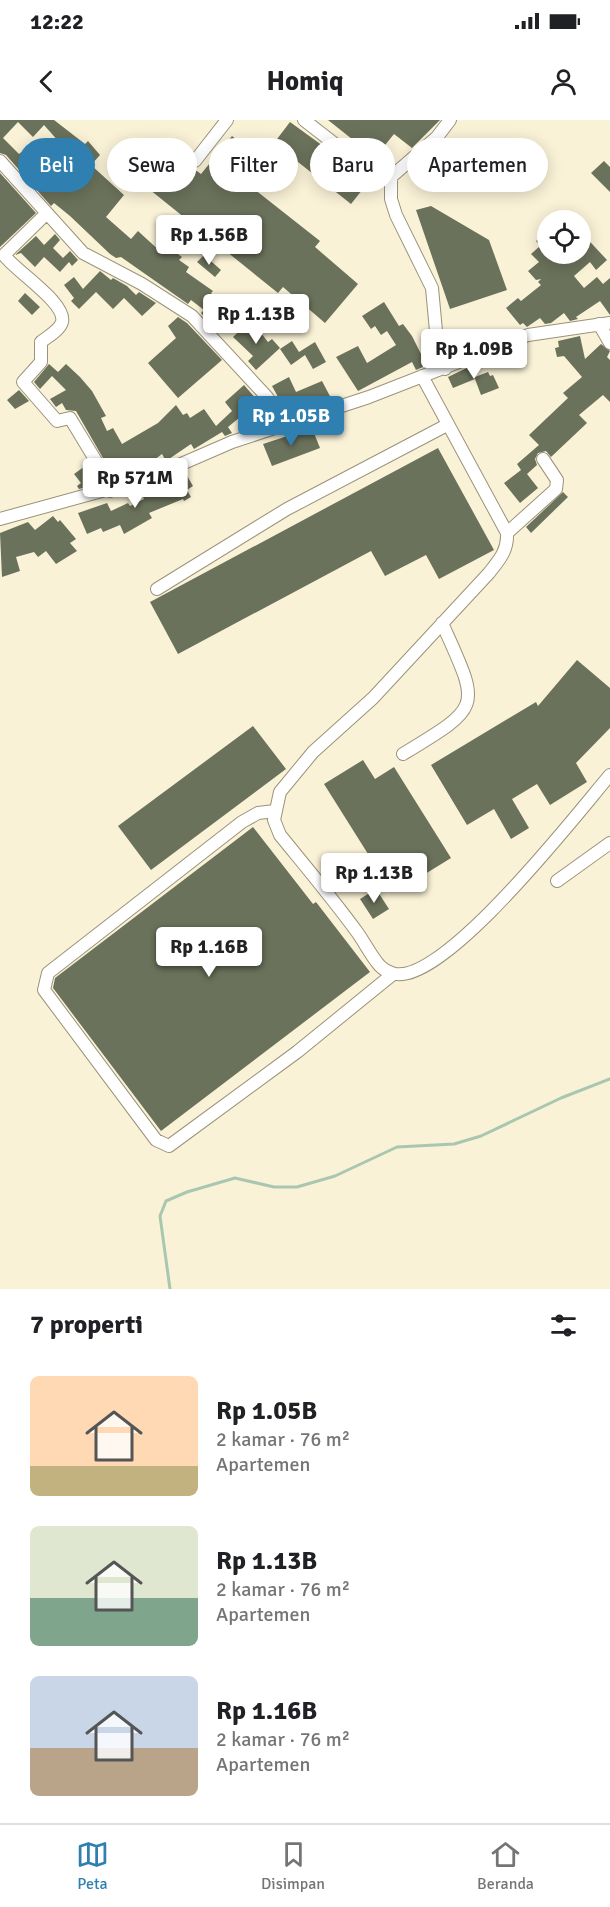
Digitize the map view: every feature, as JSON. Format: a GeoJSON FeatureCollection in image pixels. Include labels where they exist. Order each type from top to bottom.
{"type":"FeatureCollection","features":[{"type":"Feature","properties":{"kind":"street"},"geometry":{"type":"LineString","coordinates":[[197,158],[227,120]]}},
{"type":"Feature","properties":{"kind":"street"},"geometry":{"type":"LineString","coordinates":[[304,120],[327,138]]}},
{"type":"Feature","properties":{"kind":"street"},"geometry":{"type":"LineString","coordinates":[[395,174],[437,137],[450,120]]}},
{"type":"Feature","properties":{"kind":"street"},"geometry":{"type":"LineString","coordinates":[[0,161],[89,258],[142,284],[192,316],[267,397],[285,424]]}},
{"type":"Feature","properties":{"kind":"street"},"geometry":{"type":"LineString","coordinates":[[391,192],[396,215],[432,288],[436,331],[445,369]]}},
{"type":"Feature","properties":{"kind":"street"},"geometry":{"type":"LineString","coordinates":[[47,213],[4,255],[16,269],[38,284],[62,315],[62,322],[58,329],[41,342],[41,362],[23,382],[57,421],[70,418],[96,461],[110,491]]}},
{"type":"Feature","properties":{"kind":"street"},"geometry":{"type":"LineString","coordinates":[[0,519],[110,491],[149,478],[232,442],[445,369],[528,335],[605,324],[610,343]]}},
{"type":"Feature","properties":{"kind":"street"},"geometry":{"type":"LineString","coordinates":[[422,376],[507,534],[508,544],[504,554],[442,623],[373,698],[313,752],[280,792],[274,820],[280,835],[358,933],[381,967],[393,974],[405,974],[423,966],[459,941],[505,899],[610,775]]}},
{"type":"Feature","properties":{"kind":"street"},"geometry":{"type":"LineString","coordinates":[[157,589],[287,509],[447,425]]}},
{"type":"Feature","properties":{"kind":"street"},"geometry":{"type":"LineString","coordinates":[[507,534],[556,489],[557,480],[543,459]]}},
{"type":"Feature","properties":{"kind":"street"},"geometry":{"type":"LineString","coordinates":[[403,754],[452,722],[464,712],[468,704],[469,686],[442,623]]}},
{"type":"Feature","properties":{"kind":"street"},"geometry":{"type":"LineString","coordinates":[[275,811],[258,813],[243,822],[48,973],[44,990],[156,1140],[169,1146],[297,1052],[393,974]]}},
{"type":"Feature","properties":{"kind":"street"},"geometry":{"type":"LineString","coordinates":[[557,881],[610,843]]}},
{"type":"Feature","properties":{"kind":"building"},"geometry":{"type":"Polygon","coordinates":[[[0,120],[54,120],[77,138],[56,138],[44,125],[33,137],[18,122],[3,138],[18,153],[18,169],[6,155],[0,153],[0,120]]]}},
{"type":"Feature","properties":{"kind":"building"},"geometry":{"type":"Polygon","coordinates":[[[328,120],[440,120],[422,138],[407,138],[407,144],[394,134],[391,138],[351,138],[328,120]]]}},
{"type":"Feature","properties":{"kind":"building"},"geometry":{"type":"Polygon","coordinates":[[[290,122],[312,138],[310,138],[310,172],[298,162],[298,138],[278,138],[290,122]]]}},
{"type":"Feature","properties":{"kind":"building"},"geometry":{"type":"Polygon","coordinates":[[[95,149],[100,155],[95,161],[95,149]]]}},
{"type":"Feature","properties":{"kind":"building"},"geometry":{"type":"Polygon","coordinates":[[[604,161],[610,167],[610,192],[591,173],[604,161]]]}},
{"type":"Feature","properties":{"kind":"building"},"geometry":{"type":"Polygon","coordinates":[[[209,164],[209,192],[258,192],[320,241],[315,247],[358,284],[325,323],[283,287],[278,293],[153,192],[197,192],[197,171],[201,174],[209,164]]]}},
{"type":"Feature","properties":{"kind":"building"},"geometry":{"type":"Polygon","coordinates":[[[95,169],[107,180],[107,192],[121,192],[124,195],[106,217],[131,239],[138,231],[162,253],[167,246],[182,257],[179,260],[189,267],[186,272],[213,291],[211,293],[229,311],[213,326],[201,313],[204,310],[191,300],[188,304],[121,257],[116,258],[110,254],[70,216],[54,203],[51,206],[39,192],[95,192],[95,169]]]}},
{"type":"Feature","properties":{"kind":"building"},"geometry":{"type":"Polygon","coordinates":[[[0,173],[36,213],[0,247],[0,173]]]}},
{"type":"Feature","properties":{"kind":"building"},"geometry":{"type":"Polygon","coordinates":[[[336,192],[360,192],[351,204],[336,192]]]}},
{"type":"Feature","properties":{"kind":"building"},"geometry":{"type":"Polygon","coordinates":[[[431,206],[489,240],[507,290],[450,309],[416,210],[431,206]]]}},
{"type":"Feature","properties":{"kind":"building"},"geometry":{"type":"Polygon","coordinates":[[[55,234],[60,240],[53,248],[63,258],[70,251],[78,260],[72,266],[69,262],[60,272],[44,257],[35,267],[21,253],[15,255],[36,236],[44,245],[55,234]]]}},
{"type":"Feature","properties":{"kind":"building"},"geometry":{"type":"Polygon","coordinates":[[[591,243],[607,260],[596,270],[591,263],[591,243]]]}},
{"type":"Feature","properties":{"kind":"building"},"geometry":{"type":"Polygon","coordinates":[[[537,249],[537,260],[531,254],[537,249]]]}},
{"type":"Feature","properties":{"kind":"building"},"geometry":{"type":"Polygon","coordinates":[[[204,255],[221,270],[215,277],[197,262],[204,255]]]}},
{"type":"Feature","properties":{"kind":"building"},"geometry":{"type":"Polygon","coordinates":[[[537,264],[588,264],[574,276],[584,288],[597,277],[603,284],[610,278],[610,315],[600,301],[576,317],[578,319],[570,321],[564,313],[551,323],[545,324],[540,318],[527,327],[523,323],[520,325],[506,308],[518,298],[521,301],[541,285],[538,282],[541,279],[536,280],[528,271],[537,264]]]}},
{"type":"Feature","properties":{"kind":"building"},"geometry":{"type":"Polygon","coordinates":[[[100,271],[111,280],[113,278],[127,286],[136,295],[139,292],[156,303],[142,316],[124,298],[113,309],[96,292],[79,309],[71,301],[74,298],[64,285],[74,277],[83,289],[100,271]]]}},
{"type":"Feature","properties":{"kind":"building"},"geometry":{"type":"Polygon","coordinates":[[[25,293],[40,307],[32,315],[18,301],[25,293]]]}},
{"type":"Feature","properties":{"kind":"building"},"geometry":{"type":"Polygon","coordinates":[[[384,302],[399,326],[403,324],[412,336],[423,358],[430,355],[434,362],[416,370],[412,362],[358,391],[336,357],[358,346],[367,363],[396,345],[387,331],[381,335],[375,326],[371,329],[362,316],[384,302]]]}},
{"type":"Feature","properties":{"kind":"building"},"geometry":{"type":"Polygon","coordinates":[[[178,317],[187,323],[222,360],[178,398],[148,363],[176,338],[168,326],[178,317]]]}},
{"type":"Feature","properties":{"kind":"building"},"geometry":{"type":"Polygon","coordinates":[[[251,320],[268,342],[272,339],[280,348],[256,370],[248,361],[253,356],[233,337],[251,320]]]}},
{"type":"Feature","properties":{"kind":"building"},"geometry":{"type":"Polygon","coordinates":[[[580,336],[585,359],[601,344],[610,351],[607,357],[610,360],[610,402],[603,395],[579,415],[587,423],[551,457],[546,451],[538,453],[535,459],[537,465],[527,474],[538,488],[520,503],[504,483],[521,470],[517,464],[539,445],[529,435],[568,398],[563,393],[582,377],[564,356],[557,357],[555,348],[559,347],[558,341],[580,336]]]}},
{"type":"Feature","properties":{"kind":"building"},"geometry":{"type":"Polygon","coordinates":[[[292,341],[299,352],[315,342],[326,362],[313,369],[305,355],[291,365],[280,349],[292,341]]]}},
{"type":"Feature","properties":{"kind":"building"},"geometry":{"type":"Polygon","coordinates":[[[49,364],[58,372],[66,364],[80,377],[92,391],[106,416],[101,418],[107,431],[113,428],[122,444],[158,423],[176,405],[183,415],[187,413],[190,418],[204,409],[216,426],[232,411],[225,402],[244,385],[266,410],[248,427],[239,418],[228,427],[232,433],[225,436],[222,432],[194,449],[191,444],[166,461],[162,454],[137,473],[115,479],[76,411],[66,410],[62,403],[56,407],[50,399],[66,390],[52,376],[40,389],[34,382],[49,364]]]}},
{"type":"Feature","properties":{"kind":"building"},"geometry":{"type":"Polygon","coordinates":[[[471,366],[475,377],[488,372],[490,376],[493,375],[499,388],[481,395],[475,379],[453,388],[448,377],[471,366]]]}},
{"type":"Feature","properties":{"kind":"building"},"geometry":{"type":"Polygon","coordinates":[[[289,377],[296,392],[322,381],[332,400],[313,407],[311,404],[288,415],[272,386],[289,377]]]}},
{"type":"Feature","properties":{"kind":"building"},"geometry":{"type":"Polygon","coordinates":[[[19,390],[29,401],[15,409],[7,400],[19,390]]]}},
{"type":"Feature","properties":{"kind":"building"},"geometry":{"type":"Polygon","coordinates":[[[312,428],[320,448],[272,466],[263,444],[312,428]]]}},
{"type":"Feature","properties":{"kind":"building"},"geometry":{"type":"Polygon","coordinates":[[[438,448],[494,550],[439,579],[426,555],[385,576],[371,551],[178,654],[150,602],[438,448]]]}},
{"type":"Feature","properties":{"kind":"building"},"geometry":{"type":"Polygon","coordinates":[[[88,464],[93,475],[88,479],[93,485],[79,489],[77,486],[81,483],[74,474],[88,464]]]}},
{"type":"Feature","properties":{"kind":"building"},"geometry":{"type":"Polygon","coordinates":[[[186,474],[193,486],[187,490],[191,497],[149,513],[152,518],[124,534],[120,525],[103,532],[101,528],[87,534],[78,513],[107,503],[111,511],[128,503],[130,506],[144,499],[142,494],[164,484],[167,491],[181,482],[179,478],[186,474]]]}},
{"type":"Feature","properties":{"kind":"building"},"geometry":{"type":"Polygon","coordinates":[[[563,492],[568,497],[531,533],[526,527],[563,492]]]}},
{"type":"Feature","properties":{"kind":"building"},"geometry":{"type":"Polygon","coordinates":[[[53,516],[58,522],[60,520],[76,539],[70,543],[77,551],[56,564],[46,551],[38,557],[34,552],[16,557],[20,571],[2,577],[0,533],[28,522],[35,530],[53,516]]]}},
{"type":"Feature","properties":{"kind":"building"},"geometry":{"type":"Polygon","coordinates":[[[577,660],[610,688],[610,728],[576,763],[587,782],[550,805],[537,784],[512,799],[529,828],[511,839],[494,809],[467,825],[431,765],[536,702],[538,706],[577,660]]]}},
{"type":"Feature","properties":{"kind":"building"},"geometry":{"type":"Polygon","coordinates":[[[253,726],[286,769],[151,870],[118,826],[253,726]]]}},
{"type":"Feature","properties":{"kind":"building"},"geometry":{"type":"Polygon","coordinates":[[[363,760],[375,779],[394,767],[451,858],[396,892],[388,879],[385,881],[324,784],[363,760]]]}},
{"type":"Feature","properties":{"kind":"building"},"geometry":{"type":"Polygon","coordinates":[[[253,827],[313,904],[316,902],[370,972],[161,1131],[53,988],[55,978],[253,827]]]}},
{"type":"Feature","properties":{"kind":"building"},"geometry":{"type":"Polygon","coordinates":[[[376,889],[389,909],[373,919],[360,899],[376,889]]]}},
{"type":"Feature","properties":{"kind":"waterway"},"geometry":{"type":"LineString","coordinates":[[170,1289],[160,1216],[166,1201],[187,1192],[235,1178],[274,1187],[297,1187],[335,1176],[397,1147],[454,1144],[481,1136],[561,1098],[610,1079]]}}]}
